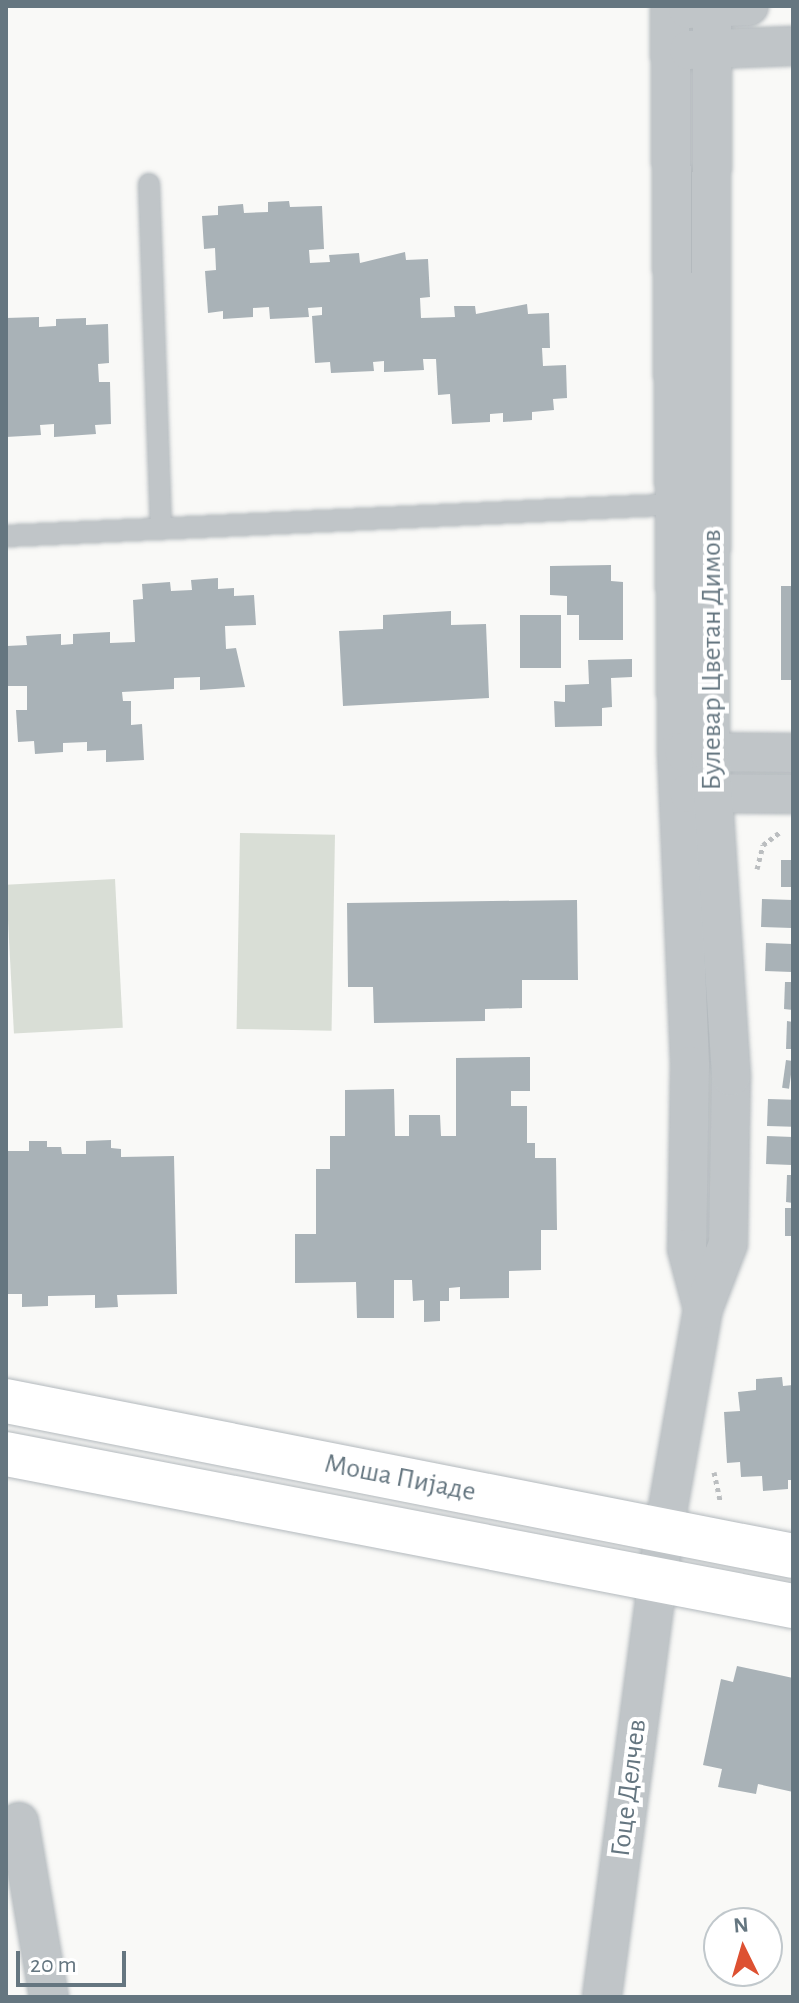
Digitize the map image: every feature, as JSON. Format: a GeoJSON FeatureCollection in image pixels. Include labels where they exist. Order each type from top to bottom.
{"type":"FeatureCollection","features":[{"type":"Feature","properties":{"kind":"main road","name":"Моша Пијаде"},"geometry":{"type":"LineString","coordinates":[[6,1401],[793,1556]]}},
{"type":"Feature","properties":{"kind":"main road","name":"Моша Пијаде"},"geometry":{"type":"LineString","coordinates":[[6,1454],[793,1606]]}},
{"type":"Feature","properties":{"kind":"street"},"geometry":{"type":"LineString","coordinates":[[670,8],[724,7]]}},
{"type":"Feature","properties":{"kind":"street","name":"Булевар Цветан Димов"},"geometry":{"type":"LineString","coordinates":[[693,504],[713,48],[724,7]]}},
{"type":"Feature","properties":{"kind":"street","name":"Булевар Цветан Димов"},"geometry":{"type":"LineString","coordinates":[[664,1530],[703,1309],[687,1249],[695,793],[693,504],[670,8]]}},
{"type":"Feature","properties":{"kind":"street"},"geometry":{"type":"LineString","coordinates":[[670,51],[793,46]]}},
{"type":"Feature","properties":{"kind":"street"},"geometry":{"type":"LineString","coordinates":[[694,752],[793,753]]}},
{"type":"Feature","properties":{"kind":"street"},"geometry":{"type":"LineString","coordinates":[[695,793],[793,794]]}},
{"type":"Feature","properties":{"kind":"street","name":"Гоце Делчев"},"geometry":{"type":"LineString","coordinates":[[602,1997],[664,1530]]}},
{"type":"Feature","properties":{"kind":"street"},"geometry":{"type":"LineString","coordinates":[[19,1822],[49,1997]]}},
{"type":"Feature","properties":{"kind":"lane"},"geometry":{"type":"LineString","coordinates":[[149,184],[161,528]]}},
{"type":"Feature","properties":{"kind":"lane"},"geometry":{"type":"LineString","coordinates":[[6,536],[693,504]]}},
{"type":"Feature","properties":{"kind":"shaded area"},"geometry":{"type":"Polygon","coordinates":[[[240,833],[335,835],[332,1031],[237,1029],[240,833]]]}},
{"type":"Feature","properties":{"kind":"shaded area"},"geometry":{"type":"Polygon","coordinates":[[[115,879],[123,1028],[14,1034],[6,885],[115,879]]]}},
{"type":"Feature","properties":{"kind":"building"},"geometry":{"type":"Polygon","coordinates":[[[289,201],[290,207],[322,206],[324,249],[309,250],[310,263],[330,262],[329,255],[359,253],[360,263],[405,252],[406,260],[428,259],[430,297],[420,298],[421,318],[455,317],[454,306],[475,306],[476,314],[527,304],[528,314],[549,313],[550,348],[542,348],[543,366],[566,365],[567,398],[553,399],[554,410],[532,412],[532,420],[503,422],[503,413],[490,414],[490,422],[452,424],[450,394],[438,395],[436,359],[423,359],[424,370],[384,372],[384,361],[373,362],[374,371],[331,373],[330,362],[315,363],[312,316],[322,315],[322,307],[308,308],[309,317],[270,319],[269,307],[253,308],[253,317],[223,319],[223,311],[208,313],[205,271],[216,270],[215,248],[204,249],[202,216],[218,215],[218,206],[243,204],[244,213],[268,212],[268,202],[289,201]]]}},
{"type":"Feature","properties":{"kind":"building"},"geometry":{"type":"Polygon","coordinates":[[[39,317],[39,327],[56,326],[56,319],[86,318],[86,325],[108,324],[109,363],[98,364],[99,382],[110,382],[111,424],[95,425],[96,434],[54,437],[54,424],[40,425],[41,435],[6,437],[6,318],[39,317]]]}},
{"type":"Feature","properties":{"kind":"building"},"geometry":{"type":"Polygon","coordinates":[[[611,565],[611,581],[623,582],[623,640],[579,640],[579,615],[567,615],[567,596],[550,595],[550,566],[611,565]]]}},
{"type":"Feature","properties":{"kind":"building"},"geometry":{"type":"Polygon","coordinates":[[[218,578],[218,589],[234,588],[234,596],[254,595],[256,625],[225,626],[226,649],[236,648],[245,687],[200,690],[200,677],[174,678],[174,689],[122,692],[123,701],[131,701],[131,725],[142,724],[144,760],[106,762],[106,750],[87,751],[87,742],[63,743],[63,752],[35,754],[34,741],[18,742],[16,710],[27,710],[27,686],[6,686],[7,646],[27,645],[26,636],[61,634],[61,645],[73,644],[73,634],[110,632],[110,643],[135,642],[133,600],[143,599],[142,584],[170,582],[171,591],[192,590],[191,580],[218,578]]]}},
{"type":"Feature","properties":{"kind":"building"},"geometry":{"type":"Polygon","coordinates":[[[781,586],[793,586],[793,680],[781,680],[781,586]]]}},
{"type":"Feature","properties":{"kind":"building"},"geometry":{"type":"Polygon","coordinates":[[[451,611],[451,625],[486,624],[489,698],[343,706],[339,631],[383,629],[383,615],[451,611]]]}},
{"type":"Feature","properties":{"kind":"building"},"geometry":{"type":"Polygon","coordinates":[[[520,615],[561,615],[561,668],[520,668],[520,615]]]}},
{"type":"Feature","properties":{"kind":"building"},"geometry":{"type":"Polygon","coordinates":[[[632,659],[632,677],[611,678],[612,707],[602,708],[602,726],[555,727],[554,701],[565,702],[565,685],[589,684],[588,660],[632,659]]]}},
{"type":"Feature","properties":{"kind":"building"},"geometry":{"type":"Polygon","coordinates":[[[781,860],[793,860],[793,887],[781,887],[781,860]]]}},
{"type":"Feature","properties":{"kind":"building"},"geometry":{"type":"Polygon","coordinates":[[[762,899],[793,900],[792,928],[761,927],[762,899]]]}},
{"type":"Feature","properties":{"kind":"building"},"geometry":{"type":"Polygon","coordinates":[[[577,900],[578,980],[522,980],[522,1008],[485,1009],[485,1021],[374,1023],[373,987],[348,987],[347,903],[577,900]]]}},
{"type":"Feature","properties":{"kind":"building"},"geometry":{"type":"Polygon","coordinates":[[[766,943],[793,944],[792,972],[765,971],[766,943]]]}},
{"type":"Feature","properties":{"kind":"building"},"geometry":{"type":"Polygon","coordinates":[[[785,982],[793,982],[793,1010],[784,1009],[785,982]]]}},
{"type":"Feature","properties":{"kind":"building"},"geometry":{"type":"Polygon","coordinates":[[[787,1021],[793,1022],[793,1049],[786,1049],[787,1021]]]}},
{"type":"Feature","properties":{"kind":"building"},"geometry":{"type":"Polygon","coordinates":[[[530,1057],[530,1091],[511,1091],[511,1106],[527,1106],[527,1143],[535,1143],[535,1158],[556,1158],[557,1230],[541,1230],[541,1270],[509,1271],[509,1298],[460,1299],[460,1287],[449,1288],[449,1301],[440,1301],[440,1321],[424,1322],[424,1300],[413,1301],[412,1280],[394,1280],[394,1318],[357,1318],[356,1282],[295,1283],[295,1234],[316,1234],[316,1169],[330,1169],[330,1136],[345,1136],[345,1090],[394,1089],[395,1136],[409,1136],[409,1115],[440,1115],[441,1136],[456,1136],[456,1058],[530,1057]]]}},
{"type":"Feature","properties":{"kind":"building"},"geometry":{"type":"Polygon","coordinates":[[[786,1060],[793,1061],[789,1089],[782,1088],[786,1060]]]}},
{"type":"Feature","properties":{"kind":"building"},"geometry":{"type":"Polygon","coordinates":[[[768,1099],[793,1100],[792,1127],[767,1126],[768,1099]]]}},
{"type":"Feature","properties":{"kind":"building"},"geometry":{"type":"Polygon","coordinates":[[[767,1136],[793,1137],[792,1165],[766,1164],[767,1136]]]}},
{"type":"Feature","properties":{"kind":"building"},"geometry":{"type":"Polygon","coordinates":[[[111,1140],[111,1148],[121,1149],[121,1157],[174,1156],[177,1294],[117,1295],[118,1307],[95,1308],[95,1295],[48,1296],[48,1306],[22,1307],[22,1294],[6,1294],[6,1151],[29,1151],[29,1141],[47,1141],[47,1147],[61,1147],[62,1154],[86,1154],[86,1141],[111,1140]]]}},
{"type":"Feature","properties":{"kind":"building"},"geometry":{"type":"Polygon","coordinates":[[[787,1175],[793,1175],[793,1203],[786,1202],[787,1175]]]}},
{"type":"Feature","properties":{"kind":"building"},"geometry":{"type":"Polygon","coordinates":[[[785,1208],[793,1208],[793,1236],[785,1236],[785,1208]]]}},
{"type":"Feature","properties":{"kind":"building"},"geometry":{"type":"Polygon","coordinates":[[[782,1377],[783,1386],[793,1385],[793,1480],[788,1480],[788,1489],[763,1491],[762,1476],[741,1477],[740,1462],[727,1463],[724,1412],[740,1411],[738,1392],[756,1390],[756,1379],[782,1377]]]}},
{"type":"Feature","properties":{"kind":"building"},"geometry":{"type":"Polygon","coordinates":[[[737,1666],[793,1678],[793,1792],[758,1784],[756,1794],[718,1787],[722,1769],[703,1765],[721,1679],[733,1682],[737,1666]]]}}]}
